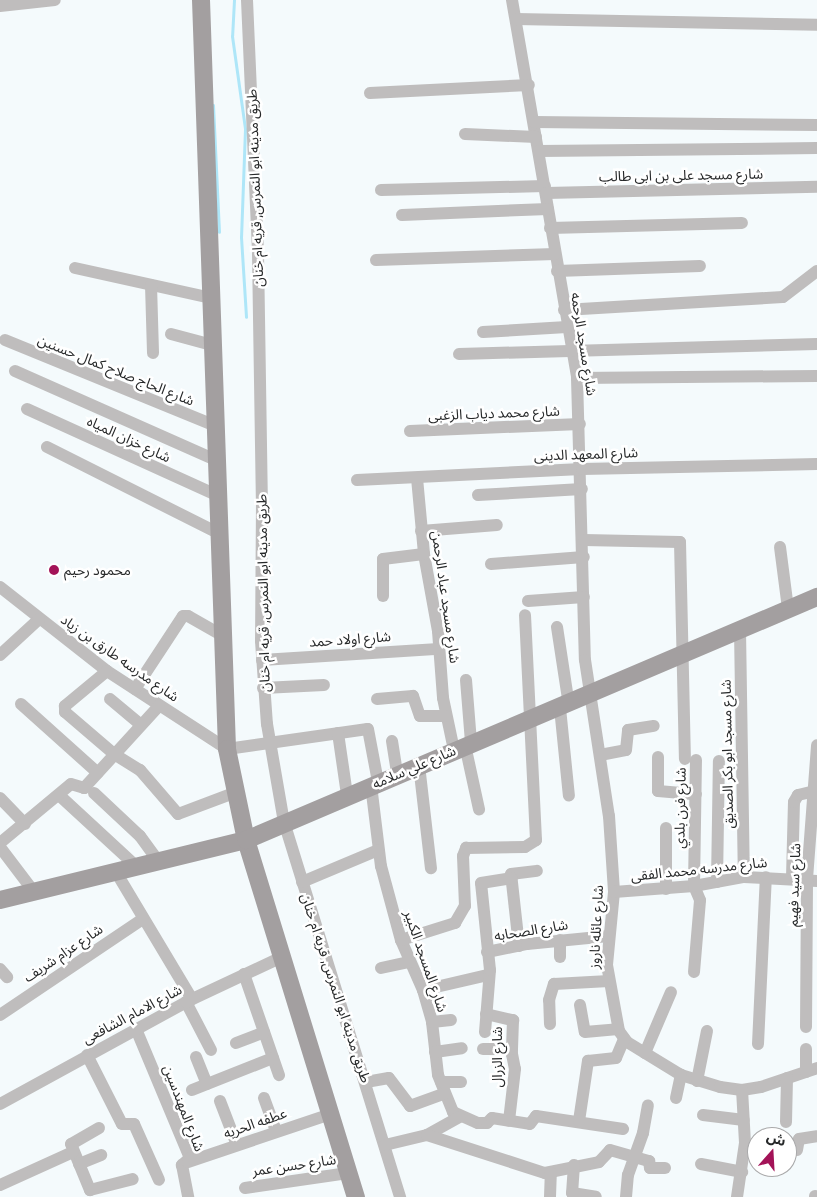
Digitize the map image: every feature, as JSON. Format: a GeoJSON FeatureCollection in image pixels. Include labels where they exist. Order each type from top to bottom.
{"type":"FeatureCollection","features":[{"type":"Feature","properties":{"kind":"street"},"geometry":{"type":"LineString","coordinates":[[0,6],[55,0]]}},
{"type":"Feature","properties":{"kind":"street"},"geometry":{"type":"LineString","coordinates":[[202,0],[212,345],[218,461],[227,748],[234,793],[246,840],[356,1197]]}},
{"type":"Feature","properties":{"kind":"street","name":"طريق مدينه ابو النمرس, قريه ام خنان"},"geometry":{"type":"LineString","coordinates":[[247,0],[261,378],[262,660],[269,742],[284,822],[366,1082],[400,1197]]}},
{"type":"Feature","properties":{"kind":"street","name":"شارع مسجد الرحمه"},"geometry":{"type":"LineString","coordinates":[[512,0],[529,85],[557,271],[577,378],[584,540],[583,629],[589,697]]}},
{"type":"Feature","properties":{"kind":"street"},"geometry":{"type":"LineString","coordinates":[[516,19],[817,25]]}},
{"type":"Feature","properties":{"kind":"street"},"geometry":{"type":"LineString","coordinates":[[370,93],[529,85]]}},
{"type":"Feature","properties":{"kind":"street"},"geometry":{"type":"LineString","coordinates":[[534,122],[817,125]]}},
{"type":"Feature","properties":{"kind":"street"},"geometry":{"type":"LineString","coordinates":[[465,134],[536,137]]}},
{"type":"Feature","properties":{"kind":"street"},"geometry":{"type":"LineString","coordinates":[[539,151],[817,148]]}},
{"type":"Feature","properties":{"kind":"street","name":"شارع مسجد على بن ابى طالب"},"geometry":{"type":"LineString","coordinates":[[381,190],[817,187]]}},
{"type":"Feature","properties":{"kind":"street"},"geometry":{"type":"LineString","coordinates":[[402,215],[548,209]]}},
{"type":"Feature","properties":{"kind":"street"},"geometry":{"type":"LineString","coordinates":[[550,228],[742,223]]}},
{"type":"Feature","properties":{"kind":"street"},"geometry":{"type":"LineString","coordinates":[[376,260],[555,254]]}},
{"type":"Feature","properties":{"kind":"street"},"geometry":{"type":"LineString","coordinates":[[557,271],[700,266]]}},
{"type":"Feature","properties":{"kind":"street"},"geometry":{"type":"LineString","coordinates":[[74,268],[212,298]]}},
{"type":"Feature","properties":{"kind":"street"},"geometry":{"type":"LineString","coordinates":[[564,310],[783,297],[817,271]]}},
{"type":"Feature","properties":{"kind":"street"},"geometry":{"type":"LineString","coordinates":[[152,285],[153,353]]}},
{"type":"Feature","properties":{"kind":"street"},"geometry":{"type":"LineString","coordinates":[[483,332],[567,327]]}},
{"type":"Feature","properties":{"kind":"street"},"geometry":{"type":"LineString","coordinates":[[171,334],[212,345]]}},
{"type":"Feature","properties":{"kind":"street","name":"شارع الحاج صلاح كمال حسنين"},"geometry":{"type":"LineString","coordinates":[[5,340],[216,426]]}},
{"type":"Feature","properties":{"kind":"street"},"geometry":{"type":"LineString","coordinates":[[459,354],[817,344]]}},
{"type":"Feature","properties":{"kind":"street"},"geometry":{"type":"LineString","coordinates":[[16,372],[218,461]]}},
{"type":"Feature","properties":{"kind":"street"},"geometry":{"type":"LineString","coordinates":[[577,378],[817,376]]}},
{"type":"Feature","properties":{"kind":"street","name":"شارع خزان المياه"},"geometry":{"type":"LineString","coordinates":[[27,408],[219,496]]}},
{"type":"Feature","properties":{"kind":"street","name":"شارع محمد دياب الزغبى"},"geometry":{"type":"LineString","coordinates":[[410,431],[580,424]]}},
{"type":"Feature","properties":{"kind":"street"},"geometry":{"type":"LineString","coordinates":[[47,446],[220,534]]}},
{"type":"Feature","properties":{"kind":"street","name":"شارع المعهد الدينى"},"geometry":{"type":"LineString","coordinates":[[357,480],[582,469],[817,464]]}},
{"type":"Feature","properties":{"kind":"street","name":"شارع مسجد عباد الرحمن"},"geometry":{"type":"LineString","coordinates":[[417,478],[421,531],[439,649],[446,716],[463,746]]}},
{"type":"Feature","properties":{"kind":"street"},"geometry":{"type":"LineString","coordinates":[[478,495],[582,489]]}},
{"type":"Feature","properties":{"kind":"street"},"geometry":{"type":"LineString","coordinates":[[421,531],[497,525]]}},
{"type":"Feature","properties":{"kind":"street","name":"شارع فرن بلدي"},"geometry":{"type":"LineString","coordinates":[[584,540],[680,542],[682,654],[690,759],[696,794],[694,886],[700,900],[694,972]]}},
{"type":"Feature","properties":{"kind":"street"},"geometry":{"type":"LineString","coordinates":[[780,547],[788,609]]}},
{"type":"Feature","properties":{"kind":"street"},"geometry":{"type":"LineString","coordinates":[[383,596],[383,559],[424,554]]}},
{"type":"Feature","properties":{"kind":"street"},"geometry":{"type":"LineString","coordinates":[[490,564],[584,558]]}},
{"type":"Feature","properties":{"kind":"street","name":"شارع مدرسه طارق بن زياد"},"geometry":{"type":"LineString","coordinates":[[1,590],[107,671],[227,748]]}},
{"type":"Feature","properties":{"kind":"street"},"geometry":{"type":"LineString","coordinates":[[528,600],[584,597]]}},
{"type":"Feature","properties":{"kind":"street","name":"شارع علي سلامه"},"geometry":{"type":"LineString","coordinates":[[0,900],[246,840],[463,746],[589,697],[682,654],[817,597]]}},
{"type":"Feature","properties":{"kind":"street"},"geometry":{"type":"LineString","coordinates":[[135,689],[183,616],[187,615],[223,636]]}},
{"type":"Feature","properties":{"kind":"street"},"geometry":{"type":"LineString","coordinates":[[400,940],[455,923],[465,906],[463,856],[466,848],[524,847],[536,840],[525,615]]}},
{"type":"Feature","properties":{"kind":"street"},"geometry":{"type":"LineString","coordinates":[[0,655],[39,619]]}},
{"type":"Feature","properties":{"kind":"street"},"geometry":{"type":"LineString","coordinates":[[558,627],[569,796]]}},
{"type":"Feature","properties":{"kind":"street","name":"شارع مسجد ابو بكر الصديق"},"geometry":{"type":"LineString","coordinates":[[740,630],[744,877]]}},
{"type":"Feature","properties":{"kind":"street","name":"شارع اولاد حمد"},"geometry":{"type":"LineString","coordinates":[[262,660],[439,649]]}},
{"type":"Feature","properties":{"kind":"street"},"geometry":{"type":"LineString","coordinates":[[107,671],[63,709],[114,754],[140,770],[178,814],[234,793]]}},
{"type":"Feature","properties":{"kind":"street"},"geometry":{"type":"LineString","coordinates":[[466,680],[463,746],[479,809]]}},
{"type":"Feature","properties":{"kind":"street"},"geometry":{"type":"LineString","coordinates":[[263,688],[324,685]]}},
{"type":"Feature","properties":{"kind":"street"},"geometry":{"type":"LineString","coordinates":[[377,699],[413,696],[420,716],[446,716]]}},
{"type":"Feature","properties":{"kind":"street","name":"شارع عائله ناروز"},"geometry":{"type":"LineString","coordinates":[[589,697],[610,816],[614,892],[609,936],[609,981],[621,1034]]}},
{"type":"Feature","properties":{"kind":"street"},"geometry":{"type":"LineString","coordinates":[[110,698],[141,725]]}},
{"type":"Feature","properties":{"kind":"street"},"geometry":{"type":"LineString","coordinates":[[21,704],[98,774]]}},
{"type":"Feature","properties":{"kind":"street"},"geometry":{"type":"LineString","coordinates":[[34,892],[0,845],[73,783],[84,789],[159,706]]}},
{"type":"Feature","properties":{"kind":"street"},"geometry":{"type":"LineString","coordinates":[[600,755],[626,750],[628,730],[654,726]]}},
{"type":"Feature","properties":{"kind":"street","name":"شارع المسجد الكبير"},"geometry":{"type":"LineString","coordinates":[[338,732],[370,731],[378,850],[400,940],[423,990],[432,1022],[435,1052],[443,1088],[453,1112],[459,1117]]}},
{"type":"Feature","properties":{"kind":"street"},"geometry":{"type":"LineString","coordinates":[[227,748],[338,732],[347,796]]}},
{"type":"Feature","properties":{"kind":"street"},"geometry":{"type":"LineString","coordinates":[[392,742],[397,774]]}},
{"type":"Feature","properties":{"kind":"street","name":"شارع سيد فهيم"},"geometry":{"type":"LineString","coordinates":[[806,1027],[817,745]]}},
{"type":"Feature","properties":{"kind":"street"},"geometry":{"type":"LineString","coordinates":[[658,757],[658,792],[696,794]]}},
{"type":"Feature","properties":{"kind":"street"},"geometry":{"type":"LineString","coordinates":[[717,882],[719,761]]}},
{"type":"Feature","properties":{"kind":"street"},"geometry":{"type":"LineString","coordinates":[[420,764],[431,868]]}},
{"type":"Feature","properties":{"kind":"street"},"geometry":{"type":"LineString","coordinates":[[792,878],[794,802],[798,795],[815,791]]}},
{"type":"Feature","properties":{"kind":"street"},"geometry":{"type":"LineString","coordinates":[[94,793],[140,836],[160,862]]}},
{"type":"Feature","properties":{"kind":"street"},"geometry":{"type":"LineString","coordinates":[[60,796],[137,867]]}},
{"type":"Feature","properties":{"kind":"street"},"geometry":{"type":"LineString","coordinates":[[0,798],[25,824]]}},
{"type":"Feature","properties":{"kind":"street"},"geometry":{"type":"LineString","coordinates":[[666,828],[666,889]]}},
{"type":"Feature","properties":{"kind":"street"},"geometry":{"type":"LineString","coordinates":[[302,882],[378,850]]}},
{"type":"Feature","properties":{"kind":"street"},"geometry":{"type":"LineString","coordinates":[[519,946],[513,872],[537,871]]}},
{"type":"Feature","properties":{"kind":"street"},"geometry":{"type":"LineString","coordinates":[[116,872],[189,1001],[211,1050]]}},
{"type":"Feature","properties":{"kind":"street","name":"شارع مدرسه محمد الفقى"},"geometry":{"type":"LineString","coordinates":[[614,892],[694,886],[744,877],[812,880]]}},
{"type":"Feature","properties":{"kind":"street"},"geometry":{"type":"LineString","coordinates":[[758,1044],[766,877]]}},
{"type":"Feature","properties":{"kind":"street","name":"شارع الصحابه"},"geometry":{"type":"LineString","coordinates":[[485,1032],[488,975],[481,883],[512,878]]}},
{"type":"Feature","properties":{"kind":"street","name":"شارع عزام شريف"},"geometry":{"type":"LineString","coordinates":[[0,1015],[143,918]]}},
{"type":"Feature","properties":{"kind":"street","name":"شارع الصحابه"},"geometry":{"type":"LineString","coordinates":[[487,952],[560,940],[609,936]]}},
{"type":"Feature","properties":{"kind":"street"},"geometry":{"type":"LineString","coordinates":[[560,940],[560,957]]}},
{"type":"Feature","properties":{"kind":"street","name":"شارع الامام الشافعى"},"geometry":{"type":"LineString","coordinates":[[0,1104],[189,1001],[282,957]]}},
{"type":"Feature","properties":{"kind":"street"},"geometry":{"type":"LineString","coordinates":[[381,968],[409,962]]}},
{"type":"Feature","properties":{"kind":"street"},"geometry":{"type":"LineString","coordinates":[[244,974],[279,1075]]}},
{"type":"Feature","properties":{"kind":"street"},"geometry":{"type":"LineString","coordinates":[[423,990],[488,975]]}},
{"type":"Feature","properties":{"kind":"street"},"geometry":{"type":"LineString","coordinates":[[550,1024],[549,1000],[554,984],[609,981]]}},
{"type":"Feature","properties":{"kind":"street"},"geometry":{"type":"LineString","coordinates":[[645,1053],[671,992]]}},
{"type":"Feature","properties":{"kind":"street"},"geometry":{"type":"LineString","coordinates":[[580,1005],[585,1032],[621,1034],[645,1053],[681,1075],[697,1081],[742,1090],[812,1070],[806,1049]]}},
{"type":"Feature","properties":{"kind":"street","name":"شارع الزرال"},"geometry":{"type":"LineString","coordinates":[[486,1014],[513,1020],[512,1049],[515,1069],[509,1121]]}},
{"type":"Feature","properties":{"kind":"street"},"geometry":{"type":"LineString","coordinates":[[432,1022],[451,1020]]}},
{"type":"Feature","properties":{"kind":"street","name":"شارع المهندسين"},"geometry":{"type":"LineString","coordinates":[[136,1029],[189,1156],[188,1162],[182,1167],[188,1197]]}},
{"type":"Feature","properties":{"kind":"street"},"geometry":{"type":"LineString","coordinates":[[697,1081],[706,1031]]}},
{"type":"Feature","properties":{"kind":"street"},"geometry":{"type":"LineString","coordinates":[[236,1043],[264,1032]]}},
{"type":"Feature","properties":{"kind":"street"},"geometry":{"type":"LineString","coordinates":[[579,1121],[588,1061],[616,1058],[621,1034]]}},
{"type":"Feature","properties":{"kind":"street"},"geometry":{"type":"LineString","coordinates":[[435,1052],[462,1048]]}},
{"type":"Feature","properties":{"kind":"street"},"geometry":{"type":"LineString","coordinates":[[483,1049],[512,1049]]}},
{"type":"Feature","properties":{"kind":"street"},"geometry":{"type":"LineString","coordinates":[[87,1055],[122,1124],[134,1124],[159,1180]]}},
{"type":"Feature","properties":{"kind":"street"},"geometry":{"type":"LineString","coordinates":[[196,1057],[207,1084]]}},
{"type":"Feature","properties":{"kind":"street"},"geometry":{"type":"LineString","coordinates":[[192,1090],[273,1058]]}},
{"type":"Feature","properties":{"kind":"street"},"geometry":{"type":"LineString","coordinates":[[676,1098],[681,1075]]}},
{"type":"Feature","properties":{"kind":"street"},"geometry":{"type":"LineString","coordinates":[[366,1082],[389,1078],[410,1106],[443,1088],[461,1082]]}},
{"type":"Feature","properties":{"kind":"street"},"geometry":{"type":"LineString","coordinates":[[786,1122],[787,1078]]}},
{"type":"Feature","properties":{"kind":"street"},"geometry":{"type":"LineString","coordinates":[[742,1090],[744,1120],[747,1130]]}},
{"type":"Feature","properties":{"kind":"street"},"geometry":{"type":"LineString","coordinates":[[264,1098],[276,1131]]}},
{"type":"Feature","properties":{"kind":"street"},"geometry":{"type":"LineString","coordinates":[[220,1101],[237,1145]]}},
{"type":"Feature","properties":{"kind":"street"},"geometry":{"type":"LineString","coordinates":[[626,1197],[633,1158],[648,1105]]}},
{"type":"Feature","properties":{"kind":"street","name":"عطفه الحريه"},"geometry":{"type":"LineString","coordinates":[[188,1162],[331,1114]]}},
{"type":"Feature","properties":{"kind":"street"},"geometry":{"type":"LineString","coordinates":[[703,1115],[744,1120]]}},
{"type":"Feature","properties":{"kind":"street"},"geometry":{"type":"LineString","coordinates":[[385,1145],[427,1135],[459,1117],[478,1123],[487,1123],[492,1118],[530,1124],[536,1116],[623,1129]]}},
{"type":"Feature","properties":{"kind":"street"},"geometry":{"type":"LineString","coordinates":[[99,1128],[72,1142],[73,1152],[92,1190],[133,1180]]}},
{"type":"Feature","properties":{"kind":"street"},"geometry":{"type":"LineString","coordinates":[[427,1135],[528,1169],[551,1173],[574,1166],[602,1161],[610,1150],[649,1161],[650,1168],[666,1168]]}},
{"type":"Feature","properties":{"kind":"street"},"geometry":{"type":"LineString","coordinates":[[797,1150],[799,1139],[817,1136]]}},
{"type":"Feature","properties":{"kind":"street"},"geometry":{"type":"LineString","coordinates":[[4,1197],[0,1185],[73,1152]]}},
{"type":"Feature","properties":{"kind":"street"},"geometry":{"type":"LineString","coordinates":[[79,1164],[101,1155]]}},
{"type":"Feature","properties":{"kind":"street"},"geometry":{"type":"LineString","coordinates":[[737,1197],[747,1156]]}},
{"type":"Feature","properties":{"kind":"street"},"geometry":{"type":"LineString","coordinates":[[701,1164],[742,1172]]}},
{"type":"Feature","properties":{"kind":"street"},"geometry":{"type":"LineString","coordinates":[[574,1166],[572,1193],[596,1197]]}},
{"type":"Feature","properties":{"kind":"street","name":"شارع حسن عمر"},"geometry":{"type":"LineString","coordinates":[[245,1188],[348,1173]]}},
{"type":"Feature","properties":{"kind":"street"},"geometry":{"type":"LineString","coordinates":[[550,1197],[551,1173]]}},
{"type":"Feature","properties":{"kind":"waterway"},"geometry":{"type":"LineString","coordinates":[[234,0],[232,36],[245,129],[241,237],[246,317]]}},
{"type":"Feature","properties":{"kind":"waterway"},"geometry":{"type":"LineString","coordinates":[[213,105],[219,232]]}},
{"type":"Feature","properties":{"kind":"place","name":"محمود رحيم"},"geometry":{"type":"Point","coordinates":[54,570]}}]}
